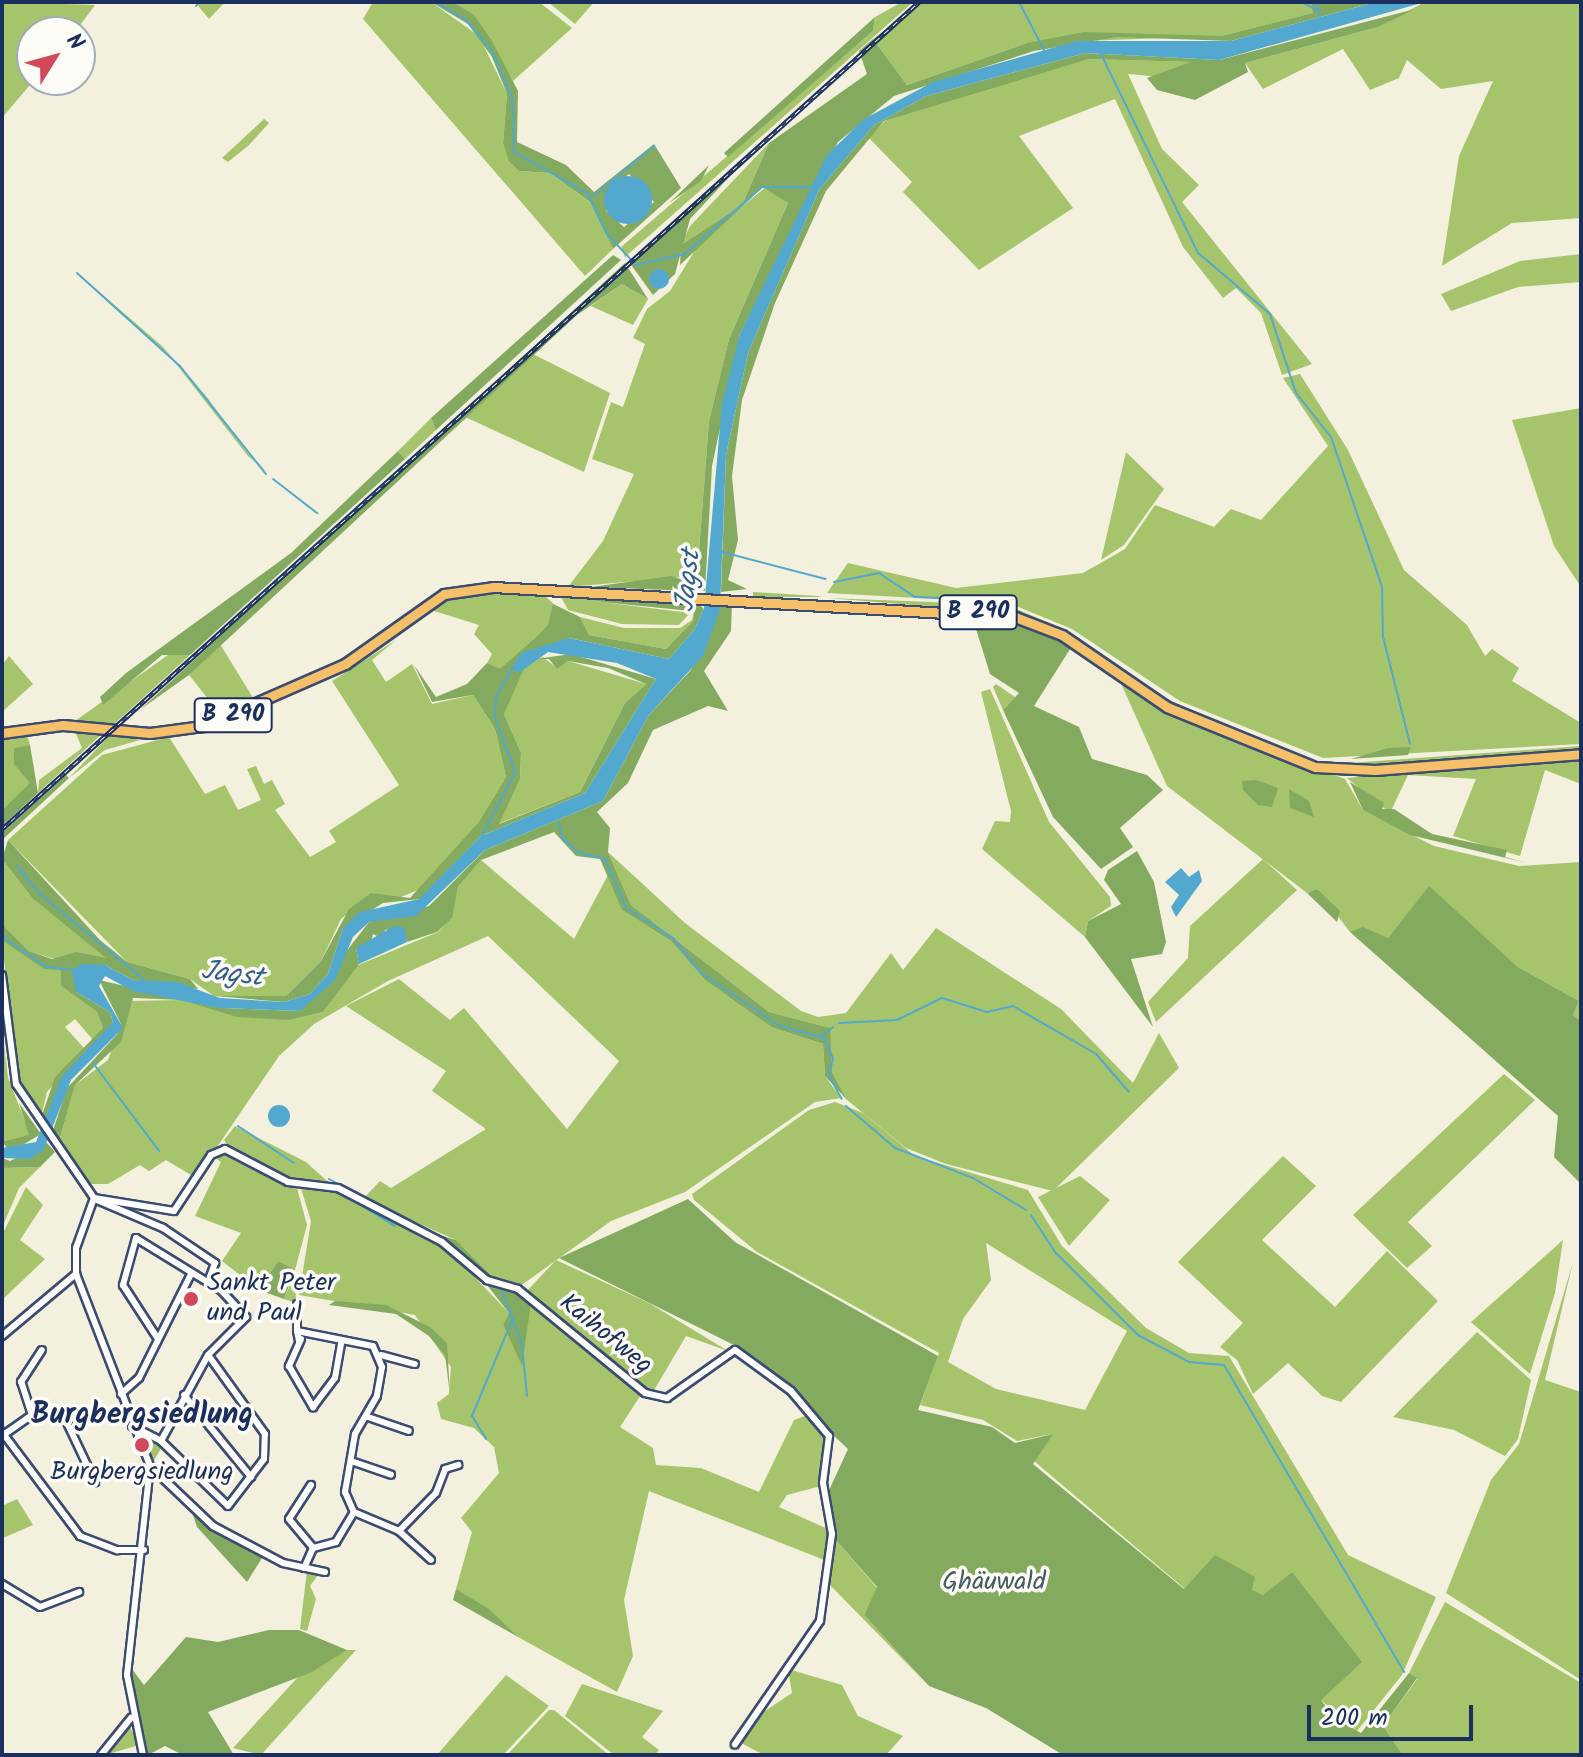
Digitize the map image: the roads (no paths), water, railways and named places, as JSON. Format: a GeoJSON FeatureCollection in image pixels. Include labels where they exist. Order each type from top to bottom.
{"type":"FeatureCollection","features":[{"type":"Feature","properties":{"kind":"main road","name":"B 290"},"geometry":{"type":"LineString","coordinates":[[2,733],[63,725],[150,733],[203,726],[345,664],[436,598],[477,586],[732,597],[1015,617],[1062,635],[1167,707],[1315,767],[1375,770],[1581,754]]}},
{"type":"Feature","properties":{"kind":"street"},"geometry":{"type":"LineString","coordinates":[[2,975],[10,1066],[38,1122],[94,1198],[163,1228],[215,1263],[208,1282]]}},
{"type":"Feature","properties":{"kind":"street","name":"Kaihofweg"},"geometry":{"type":"LineString","coordinates":[[94,1198],[174,1211],[211,1155],[225,1149],[288,1182],[338,1188],[442,1242],[487,1280],[518,1289],[645,1393],[667,1398],[735,1350],[791,1391],[829,1436],[823,1483],[832,1534],[820,1621],[735,1744]]}},
{"type":"Feature","properties":{"kind":"street"},"geometry":{"type":"LineString","coordinates":[[94,1198],[76,1248],[76,1274],[132,1426],[150,1466],[213,1526],[304,1568],[325,1572]]}},
{"type":"Feature","properties":{"kind":"street"},"geometry":{"type":"LineString","coordinates":[[158,1339],[123,1285],[126,1255],[136,1238],[208,1282],[246,1317],[208,1355],[161,1441]]}},
{"type":"Feature","properties":{"kind":"street"},"geometry":{"type":"LineString","coordinates":[[2,1336],[76,1274]]}},
{"type":"Feature","properties":{"kind":"street"},"geometry":{"type":"LineString","coordinates":[[121,1394],[139,1378],[191,1274]]}},
{"type":"Feature","properties":{"kind":"street"},"geometry":{"type":"LineString","coordinates":[[297,1304],[299,1341]]}},
{"type":"Feature","properties":{"kind":"street"},"geometry":{"type":"LineString","coordinates":[[297,1331],[341,1343],[373,1346],[381,1355],[415,1364]]}},
{"type":"Feature","properties":{"kind":"street"},"geometry":{"type":"LineString","coordinates":[[307,1334],[299,1341],[289,1366],[313,1407],[335,1378],[341,1343]]}},
{"type":"Feature","properties":{"kind":"street"},"geometry":{"type":"LineString","coordinates":[[32,1415],[21,1382],[42,1350]]}},
{"type":"Feature","properties":{"kind":"street"},"geometry":{"type":"LineString","coordinates":[[132,1426],[161,1441],[223,1504],[251,1477],[267,1450],[265,1434],[208,1355]]}},
{"type":"Feature","properties":{"kind":"street"},"geometry":{"type":"LineString","coordinates":[[381,1355],[368,1417],[355,1434],[354,1462],[345,1492],[354,1512],[399,1531],[431,1560]]}},
{"type":"Feature","properties":{"kind":"street"},"geometry":{"type":"LineString","coordinates":[[184,1395],[251,1477]]}},
{"type":"Feature","properties":{"kind":"street"},"geometry":{"type":"LineString","coordinates":[[95,1482],[67,1413],[54,1408],[32,1415],[3,1434],[80,1536],[117,1550],[144,1550]]}},
{"type":"Feature","properties":{"kind":"street"},"geometry":{"type":"LineString","coordinates":[[368,1417],[409,1431]]}},
{"type":"Feature","properties":{"kind":"street"},"geometry":{"type":"LineString","coordinates":[[354,1462],[391,1475]]}},
{"type":"Feature","properties":{"kind":"street"},"geometry":{"type":"LineString","coordinates":[[399,1531],[436,1493],[445,1469],[458,1465]]}},
{"type":"Feature","properties":{"kind":"street"},"geometry":{"type":"LineString","coordinates":[[143,1755],[132,1717],[129,1631],[144,1550],[150,1466]]}},
{"type":"Feature","properties":{"kind":"street"},"geometry":{"type":"LineString","coordinates":[[311,1485],[289,1519],[313,1548]]}},
{"type":"Feature","properties":{"kind":"street"},"geometry":{"type":"LineString","coordinates":[[313,1548],[336,1542],[354,1512]]}},
{"type":"Feature","properties":{"kind":"street"},"geometry":{"type":"LineString","coordinates":[[304,1568],[313,1548]]}},
{"type":"Feature","properties":{"kind":"street"},"geometry":{"type":"LineString","coordinates":[[2,1584],[40,1607],[79,1592]]}},
{"type":"Feature","properties":{"kind":"street"},"geometry":{"type":"LineString","coordinates":[[101,1755],[132,1717]]}},
{"type":"Feature","properties":{"kind":"water"},"geometry":{"type":"Polygon","coordinates":[[[1376,2],[1425,2],[1219,60],[1085,53],[926,96],[874,125],[819,190],[748,353],[726,455],[720,609],[703,656],[648,716],[603,801],[485,850],[416,916],[369,922],[353,937],[335,980],[300,1011],[219,1008],[133,991],[105,976],[99,986],[123,1028],[71,1080],[44,1149],[30,1159],[2,1158],[2,1148],[36,1142],[62,1076],[113,1022],[110,1012],[76,992],[72,971],[81,964],[105,965],[133,980],[177,982],[220,998],[284,1002],[310,994],[328,974],[343,928],[360,912],[419,899],[481,836],[585,793],[656,679],[617,663],[548,652],[519,673],[512,668],[521,653],[569,638],[669,659],[694,630],[704,609],[722,403],[740,334],[827,155],[864,119],[933,82],[1077,41],[1231,41],[1376,2]]]}},
{"type":"Feature","properties":{"kind":"water"},"geometry":{"type":"Polygon","coordinates":[[[628,176],[645,183],[652,200],[645,217],[628,224],[611,217],[604,200],[611,183],[628,176]]]}},
{"type":"Feature","properties":{"kind":"water"},"geometry":{"type":"Polygon","coordinates":[[[659,269],[666,272],[669,279],[666,286],[659,289],[652,286],[649,279],[652,272],[659,269]]]}},
{"type":"Feature","properties":{"kind":"water"},"geometry":{"type":"Polygon","coordinates":[[[1181,868],[1189,877],[1199,870],[1202,881],[1176,917],[1171,907],[1179,895],[1165,882],[1181,868]]]}},
{"type":"Feature","properties":{"kind":"water"},"geometry":{"type":"Polygon","coordinates":[[[394,926],[404,927],[407,942],[359,964],[356,948],[394,926]]]}},
{"type":"Feature","properties":{"kind":"water"},"geometry":{"type":"Polygon","coordinates":[[[279,1105],[287,1108],[290,1116],[287,1124],[279,1127],[271,1124],[268,1116],[271,1108],[279,1105]]]}},
{"type":"Feature","properties":{"kind":"waterway"},"geometry":{"type":"LineString","coordinates":[[196,6],[199,2]]}},
{"type":"Feature","properties":{"kind":"waterway"},"geometry":{"type":"LineString","coordinates":[[435,2],[465,19],[492,51],[512,97],[514,152],[588,194],[607,234],[636,265],[685,254],[762,187],[811,187]]}},
{"type":"Feature","properties":{"kind":"waterway"},"geometry":{"type":"LineString","coordinates":[[1019,2],[1044,50]]}},
{"type":"Feature","properties":{"kind":"waterway"},"geometry":{"type":"LineString","coordinates":[[1302,2],[1318,11]]}},
{"type":"Feature","properties":{"kind":"waterway"},"geometry":{"type":"LineString","coordinates":[[1316,2],[1321,20]]}},
{"type":"Feature","properties":{"kind":"waterway"},"geometry":{"type":"LineString","coordinates":[[1100,52],[1198,253],[1270,314],[1296,393],[1331,437],[1382,587],[1383,637],[1410,744]]}},
{"type":"Feature","properties":{"kind":"waterway"},"geometry":{"type":"LineString","coordinates":[[593,196],[654,146]]}},
{"type":"Feature","properties":{"kind":"waterway"},"geometry":{"type":"LineString","coordinates":[[77,273],[180,366],[266,474]]}},
{"type":"Feature","properties":{"kind":"waterway"},"geometry":{"type":"LineString","coordinates":[[273,479],[317,513]]}},
{"type":"Feature","properties":{"kind":"waterway","name":"Jagst"},"geometry":{"type":"LineString","coordinates":[[722,552],[826,579]]}},
{"type":"Feature","properties":{"kind":"waterway"},"geometry":{"type":"LineString","coordinates":[[834,582],[879,573],[915,597],[968,599]]}},
{"type":"Feature","properties":{"kind":"waterway"},"geometry":{"type":"LineString","coordinates":[[481,838],[515,772],[495,717],[496,697],[513,667]]}},
{"type":"Feature","properties":{"kind":"waterway"},"geometry":{"type":"LineString","coordinates":[[559,823],[562,838],[579,853],[605,859],[626,908],[673,938],[701,973],[778,1025],[824,1038],[833,1058],[829,1076],[842,1099]]}},
{"type":"Feature","properties":{"kind":"waterway"},"geometry":{"type":"LineString","coordinates":[[17,866],[40,894],[143,979]]}},
{"type":"Feature","properties":{"kind":"waterway"},"geometry":{"type":"LineString","coordinates":[[2,936],[46,967],[74,970]]}},
{"type":"Feature","properties":{"kind":"waterway"},"geometry":{"type":"LineString","coordinates":[[839,1023],[897,1020],[942,998],[987,1012],[1013,1006],[1096,1054],[1129,1092]]}},
{"type":"Feature","properties":{"kind":"waterway"},"geometry":{"type":"LineString","coordinates":[[822,1036],[833,1027]]}},
{"type":"Feature","properties":{"kind":"waterway"},"geometry":{"type":"LineString","coordinates":[[93,1063],[159,1151]]}},
{"type":"Feature","properties":{"kind":"waterway"},"geometry":{"type":"LineString","coordinates":[[846,1106],[895,1148],[973,1178],[1026,1210]]}},
{"type":"Feature","properties":{"kind":"waterway"},"geometry":{"type":"LineString","coordinates":[[238,1126],[294,1163]]}},
{"type":"Feature","properties":{"kind":"waterway"},"geometry":{"type":"LineString","coordinates":[[329,1179],[345,1188]]}},
{"type":"Feature","properties":{"kind":"waterway"},"geometry":{"type":"LineString","coordinates":[[341,1193],[395,1226]]}},
{"type":"Feature","properties":{"kind":"waterway"},"geometry":{"type":"LineString","coordinates":[[1031,1215],[1055,1252],[1138,1335],[1189,1362],[1224,1365],[1404,1672]]}},
{"type":"Feature","properties":{"kind":"waterway"},"geometry":{"type":"LineString","coordinates":[[446,1241],[486,1275]]}},
{"type":"Feature","properties":{"kind":"waterway"},"geometry":{"type":"LineString","coordinates":[[502,1291],[522,1344],[527,1396]]}},
{"type":"Feature","properties":{"kind":"waterway"},"geometry":{"type":"LineString","coordinates":[[486,1439],[472,1416],[513,1318]]}},
{"type":"Feature","properties":{"kind":"railway"},"geometry":{"type":"LineString","coordinates":[[2,829],[919,2]]}},
{"type":"Feature","properties":{"kind":"place","name":"Sankt Peter und Paul"},"geometry":{"type":"Point","coordinates":[191,1299]}},
{"type":"Feature","properties":{"kind":"place","name":"Burgbergsiedlung"},"geometry":{"type":"Point","coordinates":[142,1445]}},
{"type":"Feature","properties":{"kind":"district","name":"Burgbergsiedlung"},"geometry":{"type":"Point","coordinates":[142,1415]}},
{"type":"Feature","properties":{"kind":"park label","name":"Ghäuwald"},"geometry":{"type":"Point","coordinates":[994,1583]}}]}
